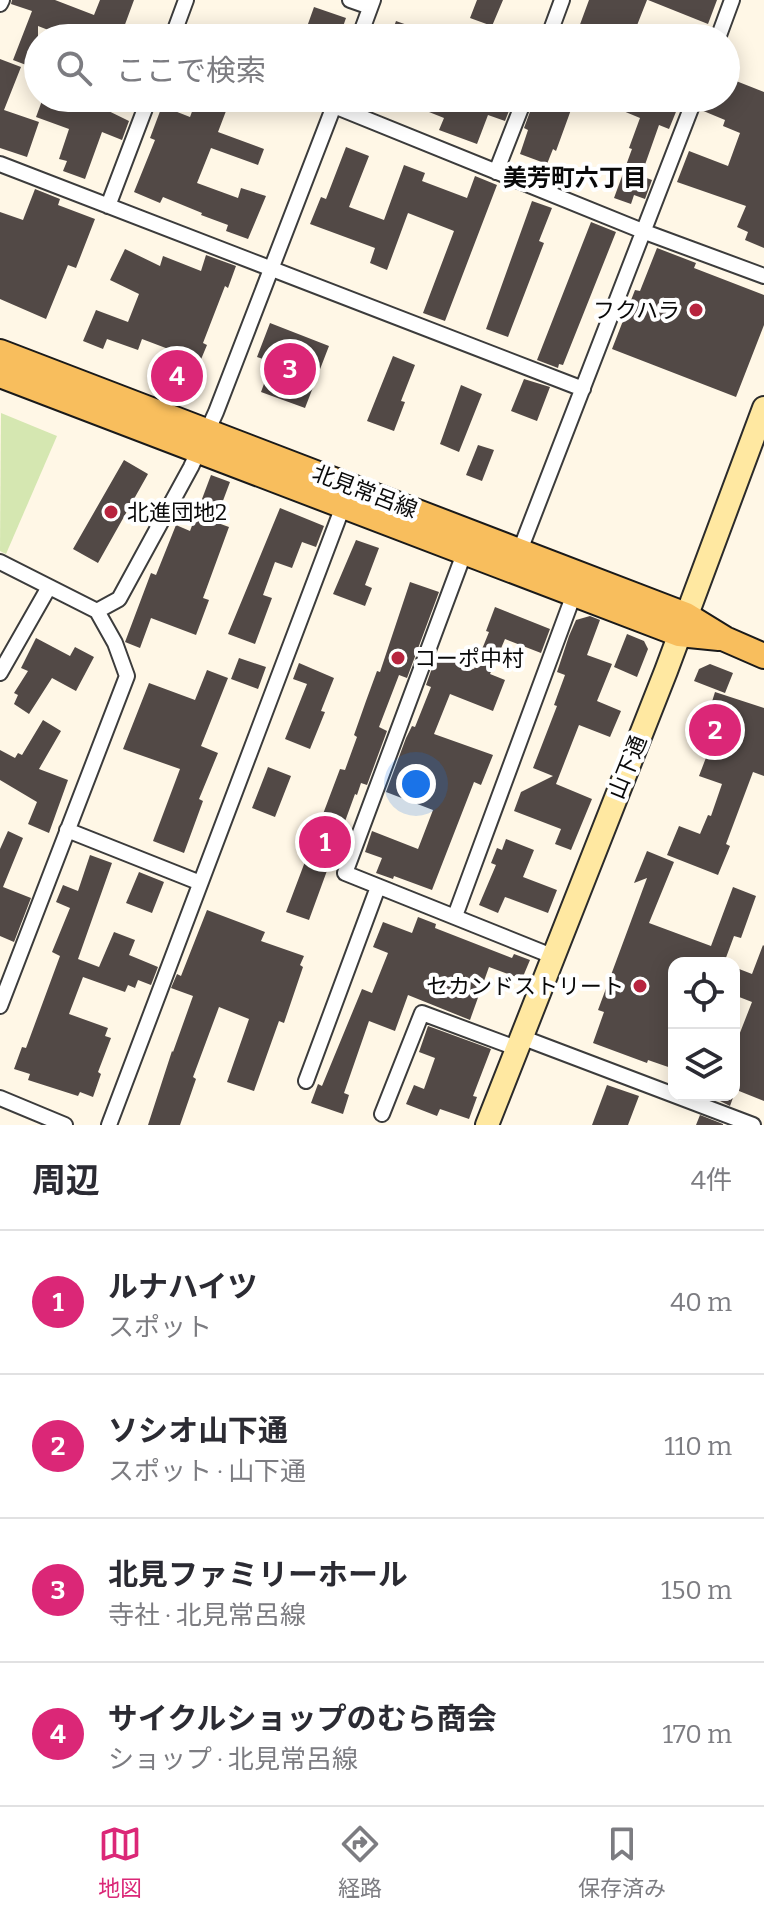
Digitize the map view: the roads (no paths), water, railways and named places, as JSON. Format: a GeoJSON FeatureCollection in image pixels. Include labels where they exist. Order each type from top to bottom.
{"type":"FeatureCollection","features":[{"type":"Feature","properties":{"kind":"main road","name":"北見常呂線"},"geometry":{"type":"LineString","coordinates":[[0,352],[203,440],[764,656]]}},
{"type":"Feature","properties":{"kind":"main road","name":"北見常呂線"},"geometry":{"type":"LineString","coordinates":[[0,375],[203,440]]}},
{"type":"Feature","properties":{"kind":"main road","name":"北見常呂線"},"geometry":{"type":"LineString","coordinates":[[347,495],[465,551],[516,560],[574,594],[683,624]]}},
{"type":"Feature","properties":{"kind":"street"},"geometry":{"type":"LineString","coordinates":[[177,24],[186,0]]}},
{"type":"Feature","properties":{"kind":"street"},"geometry":{"type":"LineString","coordinates":[[350,0],[372,4],[364,24]]}},
{"type":"Feature","properties":{"kind":"street"},"geometry":{"type":"LineString","coordinates":[[553,24],[562,0]]}},
{"type":"Feature","properties":{"kind":"street"},"geometry":{"type":"LineString","coordinates":[[723,24],[732,0]]}},
{"type":"Feature","properties":{"kind":"street"},"geometry":{"type":"LineString","coordinates":[[108,206],[144,112]]}},
{"type":"Feature","properties":{"kind":"street"},"geometry":{"type":"LineString","coordinates":[[97,611],[119,599],[203,440],[332,112]]}},
{"type":"Feature","properties":{"kind":"street"},"geometry":{"type":"LineString","coordinates":[[359,112],[496,172],[764,276]]}},
{"type":"Feature","properties":{"kind":"street"},"geometry":{"type":"LineString","coordinates":[[496,172],[520,112]]}},
{"type":"Feature","properties":{"kind":"street"},"geometry":{"type":"LineString","coordinates":[[516,560],[690,112]]}},
{"type":"Feature","properties":{"kind":"street"},"geometry":{"type":"LineString","coordinates":[[0,164],[583,389]]}},
{"type":"Feature","properties":{"kind":"street","name":"山下通"},"geometry":{"type":"LineString","coordinates":[[487,1125],[764,408]]}},
{"type":"Feature","properties":{"kind":"street"},"geometry":{"type":"LineString","coordinates":[[109,1125],[198,882],[347,495]]}},
{"type":"Feature","properties":{"kind":"street"},"geometry":{"type":"LineString","coordinates":[[465,551],[345,873],[552,956]]}},
{"type":"Feature","properties":{"kind":"street"},"geometry":{"type":"LineString","coordinates":[[0,562],[97,611],[115,643],[127,676],[0,1006]]}},
{"type":"Feature","properties":{"kind":"street"},"geometry":{"type":"LineString","coordinates":[[0,673],[49,587]]}},
{"type":"Feature","properties":{"kind":"street"},"geometry":{"type":"LineString","coordinates":[[455,916],[574,594]]}},
{"type":"Feature","properties":{"kind":"street"},"geometry":{"type":"LineString","coordinates":[[67,830],[198,882]]}},
{"type":"Feature","properties":{"kind":"street"},"geometry":{"type":"LineString","coordinates":[[306,1081],[378,887]]}},
{"type":"Feature","properties":{"kind":"street"},"geometry":{"type":"LineString","coordinates":[[382,1114],[422,1013],[668,1093]]}},
{"type":"Feature","properties":{"kind":"street"},"geometry":{"type":"LineString","coordinates":[[0,1098],[65,1125]]}},
{"type":"Feature","properties":{"kind":"street"},"geometry":{"type":"LineString","coordinates":[[690,1101],[753,1125]]}},
{"type":"Feature","properties":{"kind":"place","name":"フクハラ"},"geometry":{"type":"Point","coordinates":[696,310]}},
{"type":"Feature","properties":{"kind":"place","name":"北見ファミリーホール"},"geometry":{"type":"Point","coordinates":[290,369]}},
{"type":"Feature","properties":{"kind":"place","name":"サイクルショップのむら商会"},"geometry":{"type":"Point","coordinates":[177,376]}},
{"type":"Feature","properties":{"kind":"place","name":"北進団地2"},"geometry":{"type":"Point","coordinates":[111,512]}},
{"type":"Feature","properties":{"kind":"place","name":"コーポ中村"},"geometry":{"type":"Point","coordinates":[398,658]}},
{"type":"Feature","properties":{"kind":"place","name":"ソシオ山下通"},"geometry":{"type":"Point","coordinates":[715,730]}},
{"type":"Feature","properties":{"kind":"place","name":"ルナハイツ"},"geometry":{"type":"Point","coordinates":[325,842]}},
{"type":"Feature","properties":{"kind":"place","name":"セカンドストリート"},"geometry":{"type":"Point","coordinates":[640,986]}},
{"type":"Feature","properties":{"kind":"district","name":"美芳町六丁目"},"geometry":{"type":"Point","coordinates":[575,178]}}]}
